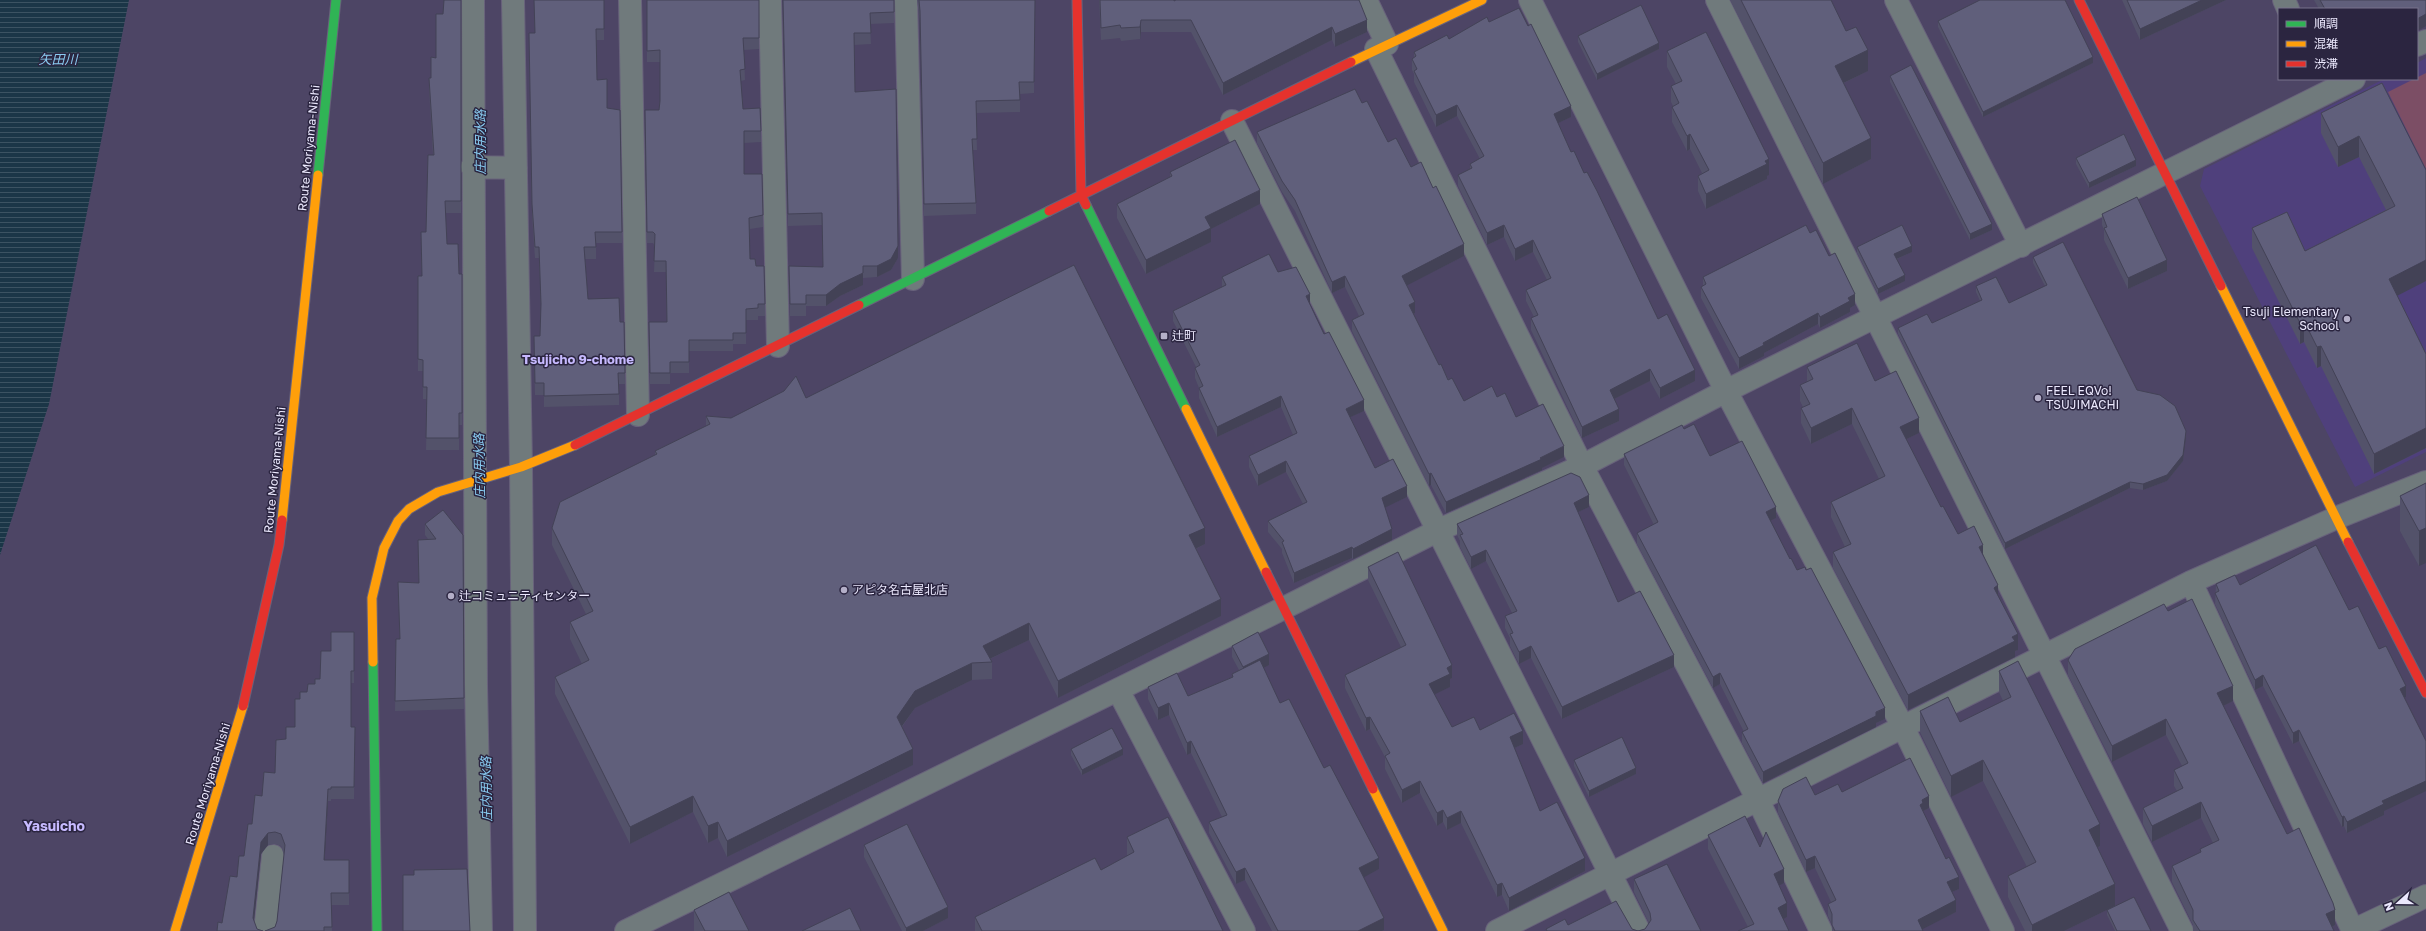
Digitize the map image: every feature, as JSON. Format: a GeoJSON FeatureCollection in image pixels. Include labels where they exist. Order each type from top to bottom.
{"type":"FeatureCollection","features":[{"type":"Feature","properties":{"kind":"street","name":"Route Moriyama-Nishi"},"geometry":{"type":"LineString","coordinates":[[175,931],[241,714],[279,545],[336,0]]}},
{"type":"Feature","properties":{"kind":"street"},"geometry":{"type":"LineString","coordinates":[[473,0],[472,167],[476,479],[476,685],[482,931]]}},
{"type":"Feature","properties":{"kind":"street"},"geometry":{"type":"LineString","coordinates":[[513,0],[521,467],[525,931]]}},
{"type":"Feature","properties":{"kind":"street"},"geometry":{"type":"LineString","coordinates":[[630,0],[638,415]]}},
{"type":"Feature","properties":{"kind":"street"},"geometry":{"type":"LineString","coordinates":[[770,0],[778,346]]}},
{"type":"Feature","properties":{"kind":"street"},"geometry":{"type":"LineString","coordinates":[[906,0],[913,279]]}},
{"type":"Feature","properties":{"kind":"street"},"geometry":{"type":"LineString","coordinates":[[1076,0],[1081,195],[1444,931]]}},
{"type":"Feature","properties":{"kind":"street"},"geometry":{"type":"LineString","coordinates":[[1366,0],[1382,46],[1582,466],[1758,800],[1821,931]]}},
{"type":"Feature","properties":{"kind":"street"},"geometry":{"type":"LineString","coordinates":[[377,931],[372,598],[384,546],[398,521],[418,500],[476,479],[521,467],[583,442],[1382,46],[1482,0]]}},
{"type":"Feature","properties":{"kind":"street"},"geometry":{"type":"LineString","coordinates":[[1530,0],[1726,392],[1903,727],[2003,931]]}},
{"type":"Feature","properties":{"kind":"street"},"geometry":{"type":"LineString","coordinates":[[1717,0],[2182,931]]}},
{"type":"Feature","properties":{"kind":"street"},"geometry":{"type":"LineString","coordinates":[[1896,0],[2021,246]]}},
{"type":"Feature","properties":{"kind":"street"},"geometry":{"type":"LineString","coordinates":[[2079,0],[2336,518],[2426,693]]}},
{"type":"Feature","properties":{"kind":"street"},"geometry":{"type":"LineString","coordinates":[[626,931],[1118,690],[1439,530],[1582,466],[1726,392],[2166,174],[2326,86],[2350,80]]}},
{"type":"Feature","properties":{"kind":"street"},"geometry":{"type":"LineString","coordinates":[[1232,121],[1439,530],[1639,931]]}},
{"type":"Feature","properties":{"kind":"street"},"geometry":{"type":"LineString","coordinates":[[472,167],[516,168]]}},
{"type":"Feature","properties":{"kind":"street"},"geometry":{"type":"LineString","coordinates":[[1497,931],[2191,582],[2336,518],[2426,482]]}},
{"type":"Feature","properties":{"kind":"street"},"geometry":{"type":"LineString","coordinates":[[2191,582],[2353,931],[2426,896]]}},
{"type":"Feature","properties":{"kind":"street"},"geometry":{"type":"LineString","coordinates":[[1118,690],[1244,931]]}},
{"type":"Feature","properties":{"kind":"street"},"geometry":{"type":"LineString","coordinates":[[266,931],[272,856]]}},
{"type":"Feature","properties":{"kind":"shaded area","name":"Tsuji Elementary School"},"geometry":{"type":"Polygon","coordinates":[[[2426,58],[2426,452],[2355,487],[2200,186],[2204,169],[2382,80],[2418,80],[2418,62],[2426,58]]]}},
{"type":"Feature","properties":{"kind":"shaded area"},"geometry":{"type":"Polygon","coordinates":[[[2426,73],[2426,169],[2388,92],[2412,80],[2418,80],[2418,77],[2426,73]]]}},
{"type":"Feature","properties":{"kind":"water","name":"矢田川"},"geometry":{"type":"Polygon","coordinates":[[[0,0],[129,0],[49,404],[0,555],[0,0]]]}},
{"type":"Feature","properties":{"kind":"building"},"geometry":{"type":"Polygon","coordinates":[[[444,0],[461,0],[461,201],[445,201],[447,244],[458,244],[459,274],[462,274],[462,413],[459,413],[459,438],[426,438],[427,387],[423,387],[423,360],[418,359],[418,276],[422,276],[421,232],[426,232],[428,155],[434,155],[429,78],[431,78],[431,57],[436,58],[436,14],[443,14],[444,0]]]}},
{"type":"Feature","properties":{"kind":"building"},"geometry":{"type":"Polygon","coordinates":[[[534,0],[604,0],[604,29],[596,29],[597,80],[607,79],[607,108],[620,110],[622,232],[595,232],[596,247],[584,247],[588,299],[619,298],[620,322],[624,322],[625,373],[618,373],[619,394],[544,396],[544,383],[535,383],[534,336],[540,336],[541,304],[539,247],[535,247],[532,204],[529,33],[535,33],[534,0]]]}},
{"type":"Feature","properties":{"kind":"building"},"geometry":{"type":"Polygon","coordinates":[[[647,0],[759,0],[759,38],[743,38],[745,69],[740,70],[743,109],[760,108],[761,131],[744,131],[744,174],[762,174],[763,215],[749,218],[750,259],[755,259],[756,266],[764,266],[765,304],[758,304],[758,308],[746,309],[746,333],[733,333],[733,340],[689,340],[689,362],[670,362],[670,373],[650,373],[649,322],[667,322],[666,261],[654,261],[655,234],[653,232],[647,232],[645,110],[659,110],[660,50],[647,51],[647,0]]]}},
{"type":"Feature","properties":{"kind":"building"},"geometry":{"type":"Polygon","coordinates":[[[783,0],[894,0],[894,12],[870,13],[871,33],[854,33],[855,92],[896,89],[898,246],[891,259],[877,266],[863,266],[863,273],[840,284],[826,295],[806,295],[806,304],[790,304],[789,266],[823,267],[822,213],[788,214],[783,0]]]}},
{"type":"Feature","properties":{"kind":"building"},"geometry":{"type":"Polygon","coordinates":[[[919,0],[1035,0],[1034,82],[1019,82],[1020,100],[976,101],[977,139],[972,139],[976,203],[924,204],[919,0]]]}},
{"type":"Feature","properties":{"kind":"building"},"geometry":{"type":"Polygon","coordinates":[[[1100,0],[1359,0],[1367,20],[1335,34],[1332,27],[1223,83],[1191,20],[1141,20],[1140,27],[1121,28],[1120,25],[1101,28],[1100,0]]]}},
{"type":"Feature","properties":{"kind":"building"},"geometry":{"type":"Polygon","coordinates":[[[1741,0],[1831,0],[1846,31],[1856,27],[1868,50],[1835,66],[1871,138],[1823,163],[1741,0]]]}},
{"type":"Feature","properties":{"kind":"building"},"geometry":{"type":"Polygon","coordinates":[[[1980,0],[2065,0],[2093,57],[1983,112],[1938,21],[1980,0]]]}},
{"type":"Feature","properties":{"kind":"building"},"geometry":{"type":"Polygon","coordinates":[[[2127,0],[2202,0],[2140,29],[2127,0]]]}},
{"type":"Feature","properties":{"kind":"building"},"geometry":{"type":"Polygon","coordinates":[[[2320,0],[2426,0],[2426,14],[2418,18],[2418,8],[2324,8],[2320,0]]]}},
{"type":"Feature","properties":{"kind":"building"},"geometry":{"type":"Polygon","coordinates":[[[1641,5],[1659,43],[1597,74],[1578,36],[1641,5]]]}},
{"type":"Feature","properties":{"kind":"building"},"geometry":{"type":"Polygon","coordinates":[[[1519,8],[1528,26],[1531,24],[1571,106],[1554,114],[1571,152],[1574,151],[1584,173],[1587,172],[1597,191],[1658,319],[1667,314],[1695,370],[1660,388],[1650,369],[1610,390],[1619,409],[1582,427],[1531,318],[1538,315],[1526,290],[1551,278],[1533,240],[1515,249],[1504,225],[1487,233],[1458,175],[1472,168],[1470,164],[1484,156],[1457,105],[1436,115],[1414,71],[1417,69],[1412,59],[1416,56],[1414,52],[1447,35],[1449,39],[1487,17],[1489,22],[1519,8]]]}},
{"type":"Feature","properties":{"kind":"building"},"geometry":{"type":"Polygon","coordinates":[[[1706,32],[1769,159],[1765,161],[1767,164],[1706,194],[1698,176],[1709,170],[1690,134],[1687,136],[1672,107],[1679,103],[1671,86],[1682,81],[1667,51],[1706,32]]]}},
{"type":"Feature","properties":{"kind":"building"},"geometry":{"type":"Polygon","coordinates":[[[1911,65],[1992,224],[1970,234],[1890,76],[1911,65]]]}},
{"type":"Feature","properties":{"kind":"building"},"geometry":{"type":"Polygon","coordinates":[[[2382,83],[2426,170],[2426,260],[2389,279],[2426,354],[2426,428],[2374,454],[2321,346],[2317,347],[2304,321],[2300,323],[2252,228],[2287,212],[2305,251],[2395,206],[2359,136],[2338,147],[2321,113],[2382,83]]]}},
{"type":"Feature","properties":{"kind":"building"},"geometry":{"type":"Polygon","coordinates":[[[1355,89],[1362,103],[1367,101],[1388,142],[1396,138],[1411,167],[1421,162],[1433,188],[1436,186],[1464,244],[1402,276],[1415,302],[1409,305],[1439,365],[1441,364],[1448,380],[1452,378],[1464,401],[1492,386],[1497,397],[1505,393],[1516,417],[1543,404],[1564,446],[1540,458],[1542,459],[1446,502],[1431,473],[1429,474],[1352,320],[1364,314],[1345,276],[1332,282],[1295,200],[1282,181],[1257,132],[1355,89]]]}},
{"type":"Feature","properties":{"kind":"building"},"geometry":{"type":"Polygon","coordinates":[[[2124,134],[2136,160],[2089,183],[2076,158],[2124,134]]]}},
{"type":"Feature","properties":{"kind":"building"},"geometry":{"type":"Polygon","coordinates":[[[1235,140],[1260,190],[1205,217],[1211,228],[1146,260],[1117,204],[1172,176],[1170,172],[1235,140]]]}},
{"type":"Feature","properties":{"kind":"building"},"geometry":{"type":"Polygon","coordinates":[[[2137,197],[2167,260],[2128,278],[2104,228],[2107,227],[2102,214],[2137,197]]]}},
{"type":"Feature","properties":{"kind":"building"},"geometry":{"type":"Polygon","coordinates":[[[1806,225],[1810,233],[1816,230],[1829,256],[1835,253],[1855,294],[1848,298],[1850,301],[1820,317],[1818,313],[1739,358],[1701,287],[1706,284],[1703,277],[1806,225]]]}},
{"type":"Feature","properties":{"kind":"building"},"geometry":{"type":"Polygon","coordinates":[[[1902,225],[1912,246],[1894,254],[1905,275],[1878,289],[1857,247],[1902,225]]]}},
{"type":"Feature","properties":{"kind":"building","name":"FEEL EQVo! TSUJIMACHI"},"geometry":{"type":"Polygon","coordinates":[[[2063,242],[2137,390],[2160,395],[2175,406],[2186,431],[2183,455],[2167,475],[2143,484],[2130,482],[2005,543],[1898,328],[1927,314],[1932,323],[1982,300],[1976,286],[1996,277],[2009,303],[2047,285],[2033,257],[2063,242]]]}},
{"type":"Feature","properties":{"kind":"building"},"geometry":{"type":"Polygon","coordinates":[[[1269,254],[1278,272],[1296,267],[1310,294],[1306,296],[1324,334],[1329,332],[1364,400],[1346,409],[1375,468],[1393,459],[1407,486],[1382,498],[1392,529],[1353,549],[1352,547],[1294,573],[1282,542],[1284,541],[1268,521],[1307,502],[1286,461],[1258,475],[1249,456],[1297,433],[1281,396],[1217,427],[1199,388],[1203,386],[1195,368],[1200,365],[1173,311],[1226,285],[1222,277],[1269,254]]]}},
{"type":"Feature","properties":{"kind":"building","name":"アピタ名古屋北店"},"geometry":{"type":"Polygon","coordinates":[[[1074,265],[1205,528],[1189,535],[1221,599],[1058,681],[1029,623],[983,646],[992,662],[972,663],[915,691],[897,717],[913,749],[727,841],[718,822],[708,826],[693,796],[630,827],[555,677],[589,660],[570,622],[593,611],[552,528],[560,502],[657,454],[655,451],[710,424],[706,416],[731,418],[784,391],[796,376],[806,398],[1074,265]]]}},
{"type":"Feature","properties":{"kind":"building"},"geometry":{"type":"Polygon","coordinates":[[[1857,343],[1875,381],[1896,371],[1919,418],[1900,427],[1941,507],[1943,506],[1958,534],[1974,526],[1983,545],[1979,547],[1998,585],[1994,588],[2018,634],[2012,637],[2015,641],[1908,695],[1833,552],[1851,544],[1831,502],[1885,476],[1852,408],[1811,428],[1801,408],[1810,404],[1800,385],[1813,379],[1807,367],[1857,343]]]}},
{"type":"Feature","properties":{"kind":"building"},"geometry":{"type":"Polygon","coordinates":[[[1694,424],[1710,456],[1742,441],[1776,507],[1766,512],[1790,559],[1791,558],[1797,570],[1805,567],[1806,570],[1811,568],[1885,708],[1876,712],[1876,716],[1763,772],[1742,732],[1748,729],[1720,673],[1713,677],[1637,533],[1658,522],[1624,454],[1682,425],[1684,429],[1694,424]]]}},
{"type":"Feature","properties":{"kind":"building"},"geometry":{"type":"Polygon","coordinates":[[[1571,473],[1580,477],[1589,495],[1574,503],[1618,602],[1640,591],[1674,655],[1562,707],[1531,646],[1519,652],[1510,634],[1513,633],[1505,616],[1517,611],[1486,550],[1471,557],[1460,535],[1463,534],[1457,524],[1571,473]]]}},
{"type":"Feature","properties":{"kind":"building"},"geometry":{"type":"Polygon","coordinates":[[[2426,483],[2426,528],[2419,531],[2400,496],[2426,483]]]}},
{"type":"Feature","properties":{"kind":"building"},"geometry":{"type":"Polygon","coordinates":[[[443,510],[463,535],[464,698],[395,701],[396,639],[400,639],[398,582],[419,583],[418,540],[436,539],[425,524],[443,510]]]}},
{"type":"Feature","properties":{"kind":"building"},"geometry":{"type":"Polygon","coordinates":[[[2316,545],[2349,610],[2358,606],[2379,649],[2386,646],[2406,686],[2400,689],[2426,741],[2426,781],[2382,801],[2384,804],[2347,822],[2344,816],[2342,817],[2299,730],[2293,733],[2263,675],[2255,680],[2215,593],[2219,591],[2216,584],[2235,575],[2240,585],[2316,545]]]}},
{"type":"Feature","properties":{"kind":"building"},"geometry":{"type":"Polygon","coordinates":[[[1398,552],[1452,665],[1447,668],[1450,674],[1429,684],[1452,727],[1474,717],[1480,730],[1514,713],[1523,731],[1510,737],[1540,811],[1557,802],[1585,858],[1509,898],[1502,883],[1497,885],[1461,811],[1447,818],[1443,810],[1437,813],[1420,781],[1402,790],[1385,756],[1390,753],[1370,717],[1366,718],[1345,675],[1406,645],[1368,567],[1398,552]]]}},
{"type":"Feature","properties":{"kind":"building"},"geometry":{"type":"Polygon","coordinates":[[[2192,599],[2233,686],[2217,693],[2287,834],[2299,828],[2333,903],[2335,910],[2326,914],[2334,931],[2200,931],[2193,920],[2193,910],[2172,866],[2201,852],[2200,849],[2219,840],[2201,802],[2152,826],[2143,808],[2183,788],[2174,770],[2188,763],[2166,719],[2112,746],[2068,660],[2075,649],[2164,604],[2168,611],[2192,599]]]}},
{"type":"Feature","properties":{"kind":"building"},"geometry":{"type":"Polygon","coordinates":[[[331,632],[354,632],[354,671],[351,671],[351,727],[355,727],[354,787],[331,787],[331,789],[328,789],[324,860],[349,860],[349,893],[331,893],[332,927],[324,927],[324,931],[265,931],[275,927],[277,921],[285,845],[281,834],[275,832],[268,833],[261,842],[253,918],[257,929],[263,931],[217,931],[218,922],[222,923],[230,876],[237,877],[239,856],[244,856],[248,824],[252,824],[255,795],[262,796],[264,772],[275,773],[276,740],[286,739],[286,727],[295,727],[295,699],[300,699],[300,692],[307,692],[308,684],[315,684],[315,679],[320,679],[321,651],[331,651],[331,632]]]}},
{"type":"Feature","properties":{"kind":"building"},"geometry":{"type":"Polygon","coordinates":[[[1258,632],[1269,654],[1243,667],[1232,646],[1258,632]]]}},
{"type":"Feature","properties":{"kind":"building"},"geometry":{"type":"Polygon","coordinates":[[[1260,660],[1280,703],[1289,699],[1324,768],[1330,765],[1379,858],[1359,868],[1384,918],[1358,931],[1278,931],[1245,868],[1236,872],[1209,822],[1227,815],[1191,741],[1187,743],[1169,703],[1158,708],[1148,687],[1177,673],[1188,696],[1233,677],[1232,674],[1260,660]]]}},
{"type":"Feature","properties":{"kind":"building"},"geometry":{"type":"Polygon","coordinates":[[[2018,661],[2100,824],[2089,830],[2115,884],[2032,925],[2008,876],[2036,862],[1983,760],[1951,776],[1920,711],[1948,697],[1960,722],[2011,697],[1999,671],[2018,661]]]}},
{"type":"Feature","properties":{"kind":"building"},"geometry":{"type":"Polygon","coordinates":[[[1112,728],[1123,749],[1082,770],[1071,749],[1112,728]]]}},
{"type":"Feature","properties":{"kind":"building"},"geometry":{"type":"Polygon","coordinates":[[[1622,737],[1636,768],[1589,791],[1574,760],[1622,737]]]}},
{"type":"Feature","properties":{"kind":"building"},"geometry":{"type":"Polygon","coordinates":[[[1910,758],[1929,796],[1922,800],[1923,803],[1920,805],[1946,859],[1949,857],[1959,877],[1947,882],[1956,900],[1918,920],[1923,931],[1835,931],[1832,925],[1832,914],[1828,904],[1836,900],[1815,856],[1806,860],[1778,801],[1783,789],[1806,777],[1815,795],[1838,784],[1842,792],[1910,758]]]}},
{"type":"Feature","properties":{"kind":"building"},"geometry":{"type":"Polygon","coordinates":[[[1745,816],[1760,847],[1766,832],[1784,869],[1774,874],[1787,903],[1778,908],[1789,931],[1738,931],[1754,924],[1708,835],[1745,816]]]}},
{"type":"Feature","properties":{"kind":"building"},"geometry":{"type":"Polygon","coordinates":[[[1168,817],[1223,931],[982,931],[975,917],[1095,858],[1101,870],[1134,852],[1127,837],[1168,817]]]}},
{"type":"Feature","properties":{"kind":"building"},"geometry":{"type":"Polygon","coordinates":[[[907,824],[948,907],[906,928],[864,845],[907,824]]]}},
{"type":"Feature","properties":{"kind":"building"},"geometry":{"type":"Polygon","coordinates":[[[1667,864],[1701,931],[1638,931],[1645,929],[1651,920],[1650,913],[1634,879],[1667,864]]]}},
{"type":"Feature","properties":{"kind":"building"},"geometry":{"type":"Polygon","coordinates":[[[467,869],[470,931],[403,931],[403,875],[414,875],[414,870],[467,869]]]}},
{"type":"Feature","properties":{"kind":"building"},"geometry":{"type":"Polygon","coordinates":[[[729,892],[749,931],[705,931],[694,910],[729,892]]]}},
{"type":"Feature","properties":{"kind":"building"},"geometry":{"type":"Polygon","coordinates":[[[2134,897],[2151,931],[2117,931],[2107,910],[2134,897]]]}},
{"type":"Feature","properties":{"kind":"building"},"geometry":{"type":"Polygon","coordinates":[[[1616,901],[1632,929],[1638,931],[1547,931],[1546,929],[1565,919],[1568,925],[1616,901]]]}},
{"type":"Feature","properties":{"kind":"building"},"geometry":{"type":"Polygon","coordinates":[[[850,908],[861,931],[802,931],[850,908]]]}},
{"type":"Feature","properties":{"kind":"traffic: fast"},"geometry":{"type":"LineString","coordinates":[[318,175],[336,0]]}},
{"type":"Feature","properties":{"kind":"traffic: fast"},"geometry":{"type":"LineString","coordinates":[[1086,205],[1186,409]]}},
{"type":"Feature","properties":{"kind":"traffic: fast"},"geometry":{"type":"LineString","coordinates":[[859,305],[1049,211]]}},
{"type":"Feature","properties":{"kind":"traffic: fast"},"geometry":{"type":"LineString","coordinates":[[373,662],[377,931]]}},
{"type":"Feature","properties":{"kind":"traffic: slow"},"geometry":{"type":"LineString","coordinates":[[1351,62],[1482,0]]}},
{"type":"Feature","properties":{"kind":"traffic: slow"},"geometry":{"type":"LineString","coordinates":[[282,520],[318,175]]}},
{"type":"Feature","properties":{"kind":"traffic: slow"},"geometry":{"type":"LineString","coordinates":[[2221,286],[2348,542]]}},
{"type":"Feature","properties":{"kind":"traffic: slow"},"geometry":{"type":"LineString","coordinates":[[1186,409],[1266,572]]}},
{"type":"Feature","properties":{"kind":"traffic: slow"},"geometry":{"type":"LineString","coordinates":[[373,662],[372,598],[384,548],[398,521],[409,509],[438,492],[521,467],[575,445]]}},
{"type":"Feature","properties":{"kind":"traffic: slow"},"geometry":{"type":"LineString","coordinates":[[175,931],[243,706]]}},
{"type":"Feature","properties":{"kind":"traffic: slow"},"geometry":{"type":"LineString","coordinates":[[1373,789],[1443,931]]}},
{"type":"Feature","properties":{"kind":"traffic: jam"},"geometry":{"type":"LineString","coordinates":[[1077,0],[1081,195],[1086,205]]}},
{"type":"Feature","properties":{"kind":"traffic: jam"},"geometry":{"type":"LineString","coordinates":[[2079,0],[2221,286]]}},
{"type":"Feature","properties":{"kind":"traffic: jam"},"geometry":{"type":"LineString","coordinates":[[1049,211],[1351,62]]}},
{"type":"Feature","properties":{"kind":"traffic: jam"},"geometry":{"type":"LineString","coordinates":[[575,445],[859,305]]}},
{"type":"Feature","properties":{"kind":"traffic: jam"},"geometry":{"type":"LineString","coordinates":[[243,706],[279,545],[282,520]]}},
{"type":"Feature","properties":{"kind":"traffic: jam"},"geometry":{"type":"LineString","coordinates":[[2348,542],[2426,693]]}},
{"type":"Feature","properties":{"kind":"traffic: jam"},"geometry":{"type":"LineString","coordinates":[[1266,572],[1373,789]]}},
{"type":"Feature","properties":{"kind":"place","name":"Tsuji Elementary School"},"geometry":{"type":"Point","coordinates":[2347,319]}},
{"type":"Feature","properties":{"kind":"place","name":"辻町"},"geometry":{"type":"Point","coordinates":[1164,336]}},
{"type":"Feature","properties":{"kind":"place","name":"FEEL EQVo! TSUJIMACHI"},"geometry":{"type":"Point","coordinates":[2038,398]}},
{"type":"Feature","properties":{"kind":"place","name":"アピタ名古屋北店"},"geometry":{"type":"Point","coordinates":[844,590]}},
{"type":"Feature","properties":{"kind":"place","name":"辻コミュニティセンター"},"geometry":{"type":"Point","coordinates":[451,596]}},
{"type":"Feature","properties":{"kind":"district","name":"Tsujicho 9-chome"},"geometry":{"type":"Point","coordinates":[578,359]}},
{"type":"Feature","properties":{"kind":"district","name":"Yasuicho"},"geometry":{"type":"Point","coordinates":[54,826]}},
{"type":"Feature","properties":{"kind":"water label","name":"庄内用水路"},"geometry":{"type":"Point","coordinates":[480,142]}},
{"type":"Feature","properties":{"kind":"water label","name":"庄内用水路"},"geometry":{"type":"Point","coordinates":[479,466]}},
{"type":"Feature","properties":{"kind":"water label","name":"庄内用水路"},"geometry":{"type":"Point","coordinates":[486,789]}}]}
